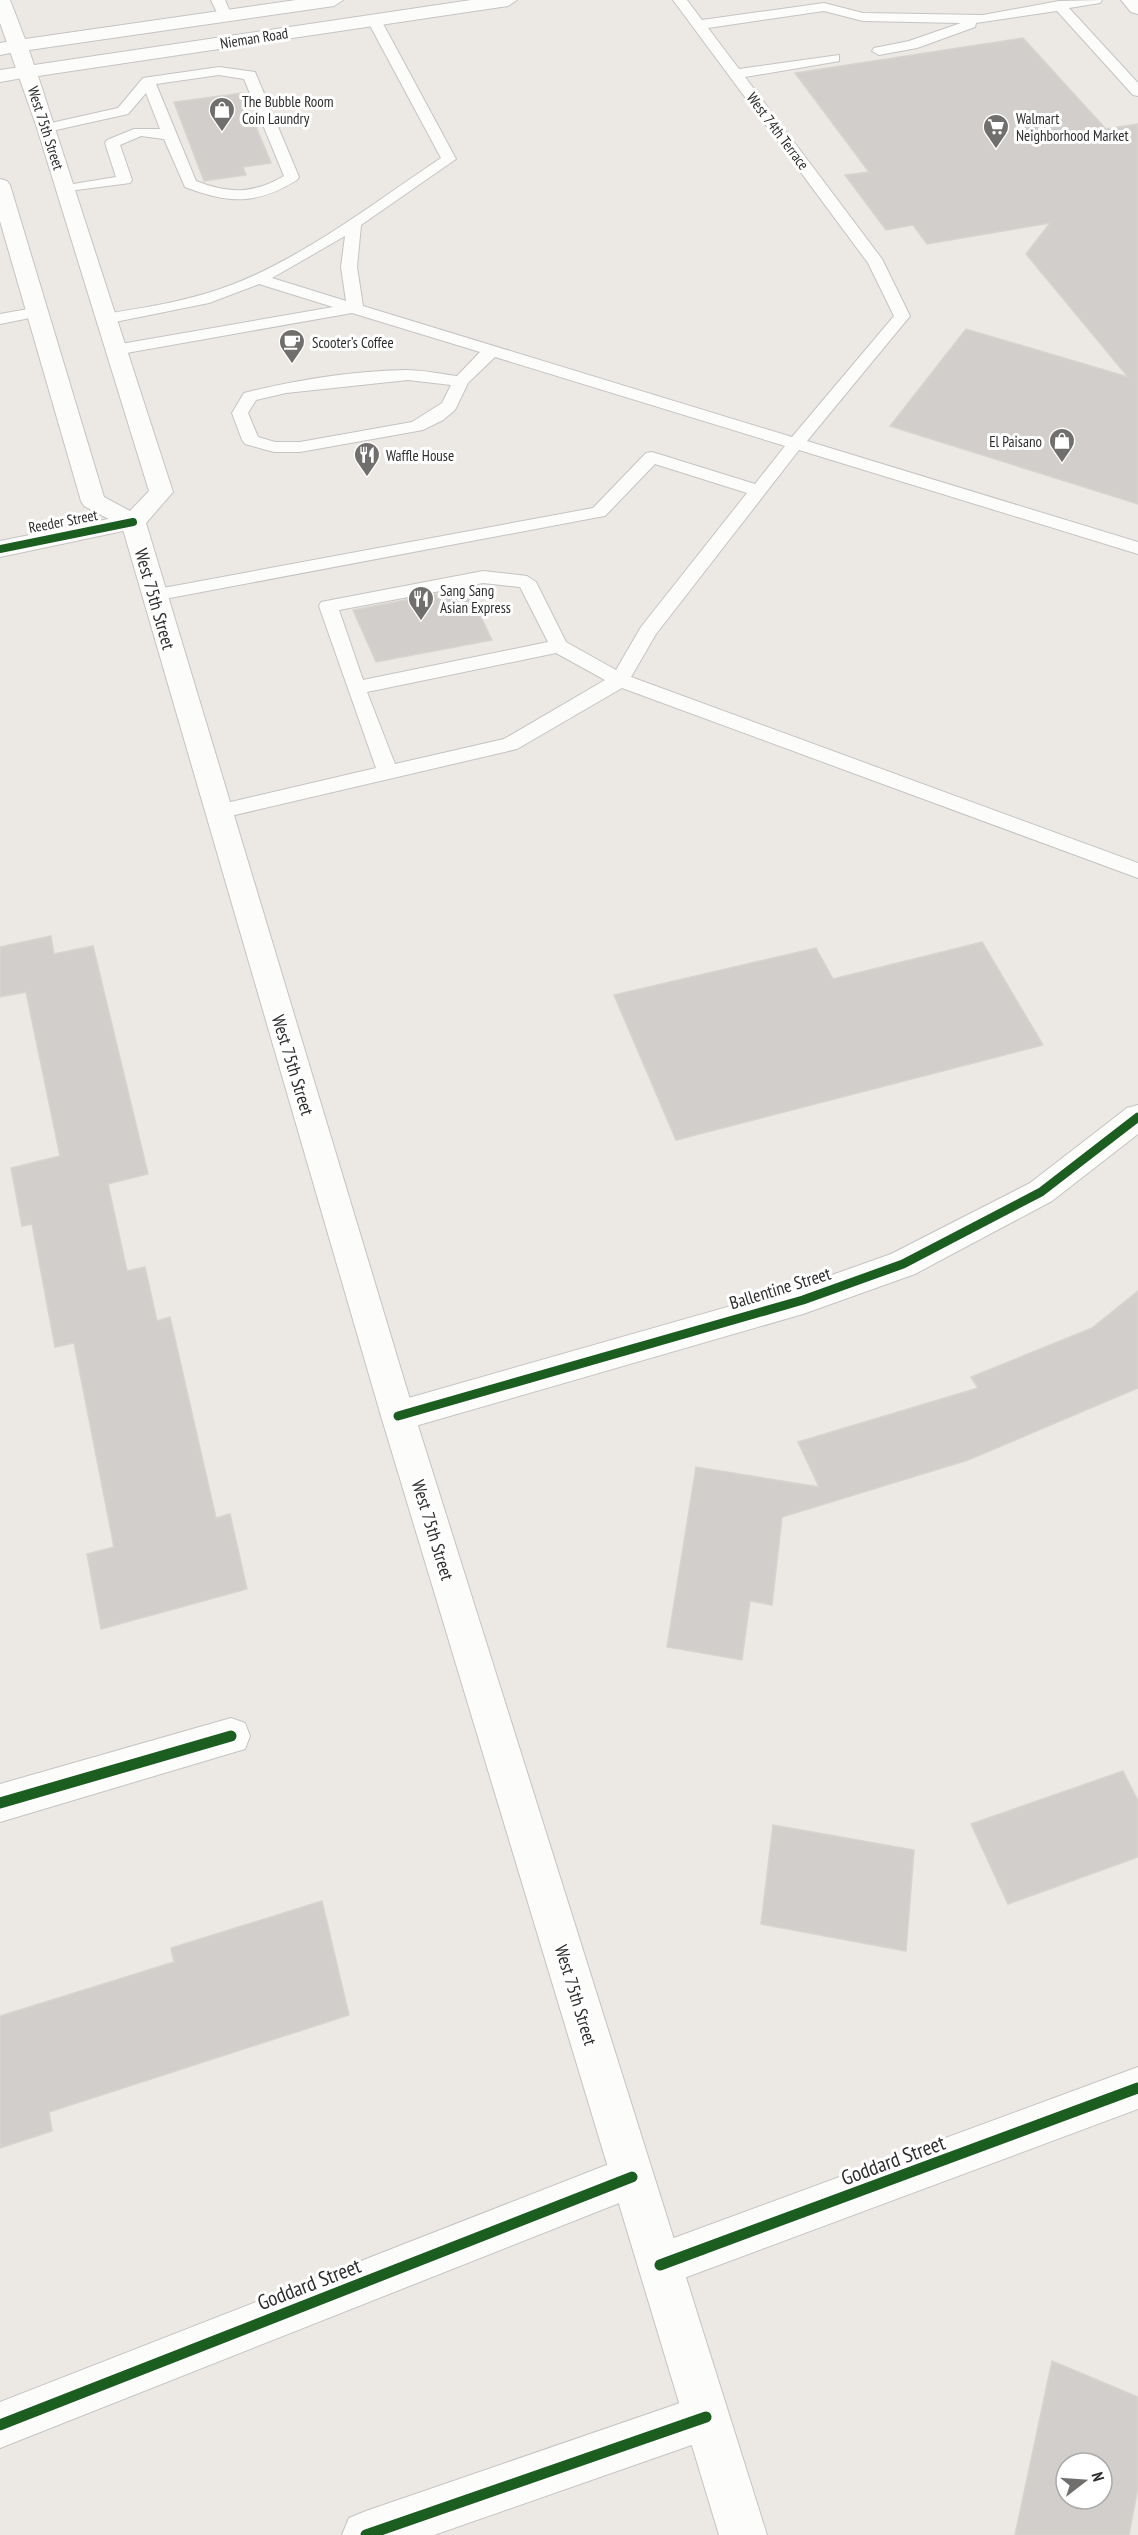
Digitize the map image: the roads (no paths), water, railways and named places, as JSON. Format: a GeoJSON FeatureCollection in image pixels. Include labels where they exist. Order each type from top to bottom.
{"type":"FeatureCollection","features":[{"type":"Feature","properties":{"kind":"main road","name":"West 75th Street"},"geometry":{"type":"LineString","coordinates":[[2,0],[9,48],[27,72],[47,128],[161,492],[133,522],[154,595],[398,1416],[743,2535]]}},
{"type":"Feature","properties":{"kind":"main road","name":"Nieman Road"},"geometry":{"type":"LineString","coordinates":[[9,48],[222,8],[334,0]]}},
{"type":"Feature","properties":{"kind":"main road","name":"Nieman Road"},"geometry":{"type":"LineString","coordinates":[[0,76],[508,0]]}},
{"type":"Feature","properties":{"kind":"main road"},"geometry":{"type":"LineString","coordinates":[[1130,0],[1138,8]]}},
{"type":"Feature","properties":{"kind":"main road"},"geometry":{"type":"LineString","coordinates":[[1,190],[39,312],[93,501],[133,522]]}},
{"type":"Feature","properties":{"kind":"main road","name":"Reeder Street"},"geometry":{"type":"LineString","coordinates":[[0,549],[133,522]]}},
{"type":"Feature","properties":{"kind":"main road","name":"Ballentine Street"},"geometry":{"type":"LineString","coordinates":[[398,1416],[803,1300],[903,1264],[1041,1192],[1138,1117]]}},
{"type":"Feature","properties":{"kind":"main road"},"geometry":{"type":"LineString","coordinates":[[0,1803],[231,1736]]}},
{"type":"Feature","properties":{"kind":"main road","name":"Goddard Street"},"geometry":{"type":"LineString","coordinates":[[660,2265],[1138,2088]]}},
{"type":"Feature","properties":{"kind":"main road","name":"Goddard Street"},"geometry":{"type":"LineString","coordinates":[[0,2425],[632,2177]]}},
{"type":"Feature","properties":{"kind":"main road"},"geometry":{"type":"LineString","coordinates":[[366,2535],[706,2418]]}},
{"type":"Feature","properties":{"kind":"lane","name":"West 74th Terrace"},"geometry":{"type":"LineString","coordinates":[[680,0],[876,262],[902,316],[796,443]]}},
{"type":"Feature","properties":{"kind":"lane"},"geometry":{"type":"LineString","coordinates":[[879,51],[912,45],[983,19],[1095,0]]}},
{"type":"Feature","properties":{"kind":"lane"},"geometry":{"type":"LineString","coordinates":[[1059,5],[1138,92]]}},
{"type":"Feature","properties":{"kind":"lane"},"geometry":{"type":"LineString","coordinates":[[699,25],[824,7],[863,17],[983,19]]}},
{"type":"Feature","properties":{"kind":"lane"},"geometry":{"type":"LineString","coordinates":[[105,319],[178,307],[258,279],[354,222],[449,159],[374,20]]}},
{"type":"Feature","properties":{"kind":"lane"},"geometry":{"type":"LineString","coordinates":[[207,45],[219,70]]}},
{"type":"Feature","properties":{"kind":"lane"},"geometry":{"type":"LineString","coordinates":[[736,74],[834,58]]}},
{"type":"Feature","properties":{"kind":"lane"},"geometry":{"type":"LineString","coordinates":[[47,128],[123,111],[148,81],[219,70],[250,75],[292,177],[252,197],[219,196],[190,184],[148,81]]}},
{"type":"Feature","properties":{"kind":"lane"},"geometry":{"type":"LineString","coordinates":[[66,189],[125,180],[112,143],[131,132],[150,129],[171,136]]}},
{"type":"Feature","properties":{"kind":"lane"},"geometry":{"type":"LineString","coordinates":[[354,222],[349,267],[355,308]]}},
{"type":"Feature","properties":{"kind":"lane"},"geometry":{"type":"LineString","coordinates":[[258,279],[1138,548]]}},
{"type":"Feature","properties":{"kind":"lane"},"geometry":{"type":"LineString","coordinates":[[115,350],[355,308]]}},
{"type":"Feature","properties":{"kind":"lane"},"geometry":{"type":"LineString","coordinates":[[0,319],[39,312]]}},
{"type":"Feature","properties":{"kind":"lane"},"geometry":{"type":"LineString","coordinates":[[461,381],[408,375],[372,377],[286,388],[250,397],[240,413],[251,440],[274,447],[300,447],[417,426],[437,416],[449,406],[461,381],[492,350]]}},
{"type":"Feature","properties":{"kind":"lane"},"geometry":{"type":"LineString","coordinates":[[218,812],[510,744],[620,680],[648,631],[796,443]]}},
{"type":"Feature","properties":{"kind":"lane"},"geometry":{"type":"LineString","coordinates":[[154,595],[600,512],[652,457],[759,490]]}},
{"type":"Feature","properties":{"kind":"lane"},"geometry":{"type":"LineString","coordinates":[[388,773],[328,606],[483,576],[527,582],[559,646],[620,680],[1138,871]]}},
{"type":"Feature","properties":{"kind":"lane"},"geometry":{"type":"LineString","coordinates":[[356,688],[559,646]]}},
{"type":"Feature","properties":{"kind":"place","name":"The Bubble Room Coin Laundry"},"geometry":{"type":"Point","coordinates":[222,133]}},
{"type":"Feature","properties":{"kind":"place","name":"Walmart Neighborhood Market"},"geometry":{"type":"Point","coordinates":[996,150]}},
{"type":"Feature","properties":{"kind":"place","name":"Scooter's Coffee"},"geometry":{"type":"Point","coordinates":[292,365]}},
{"type":"Feature","properties":{"kind":"place","name":"El Paisano"},"geometry":{"type":"Point","coordinates":[1062,464]}},
{"type":"Feature","properties":{"kind":"place","name":"Waffle House"},"geometry":{"type":"Point","coordinates":[367,478]}},
{"type":"Feature","properties":{"kind":"place","name":"Sang Sang Asian Express"},"geometry":{"type":"Point","coordinates":[421,622]}}]}
